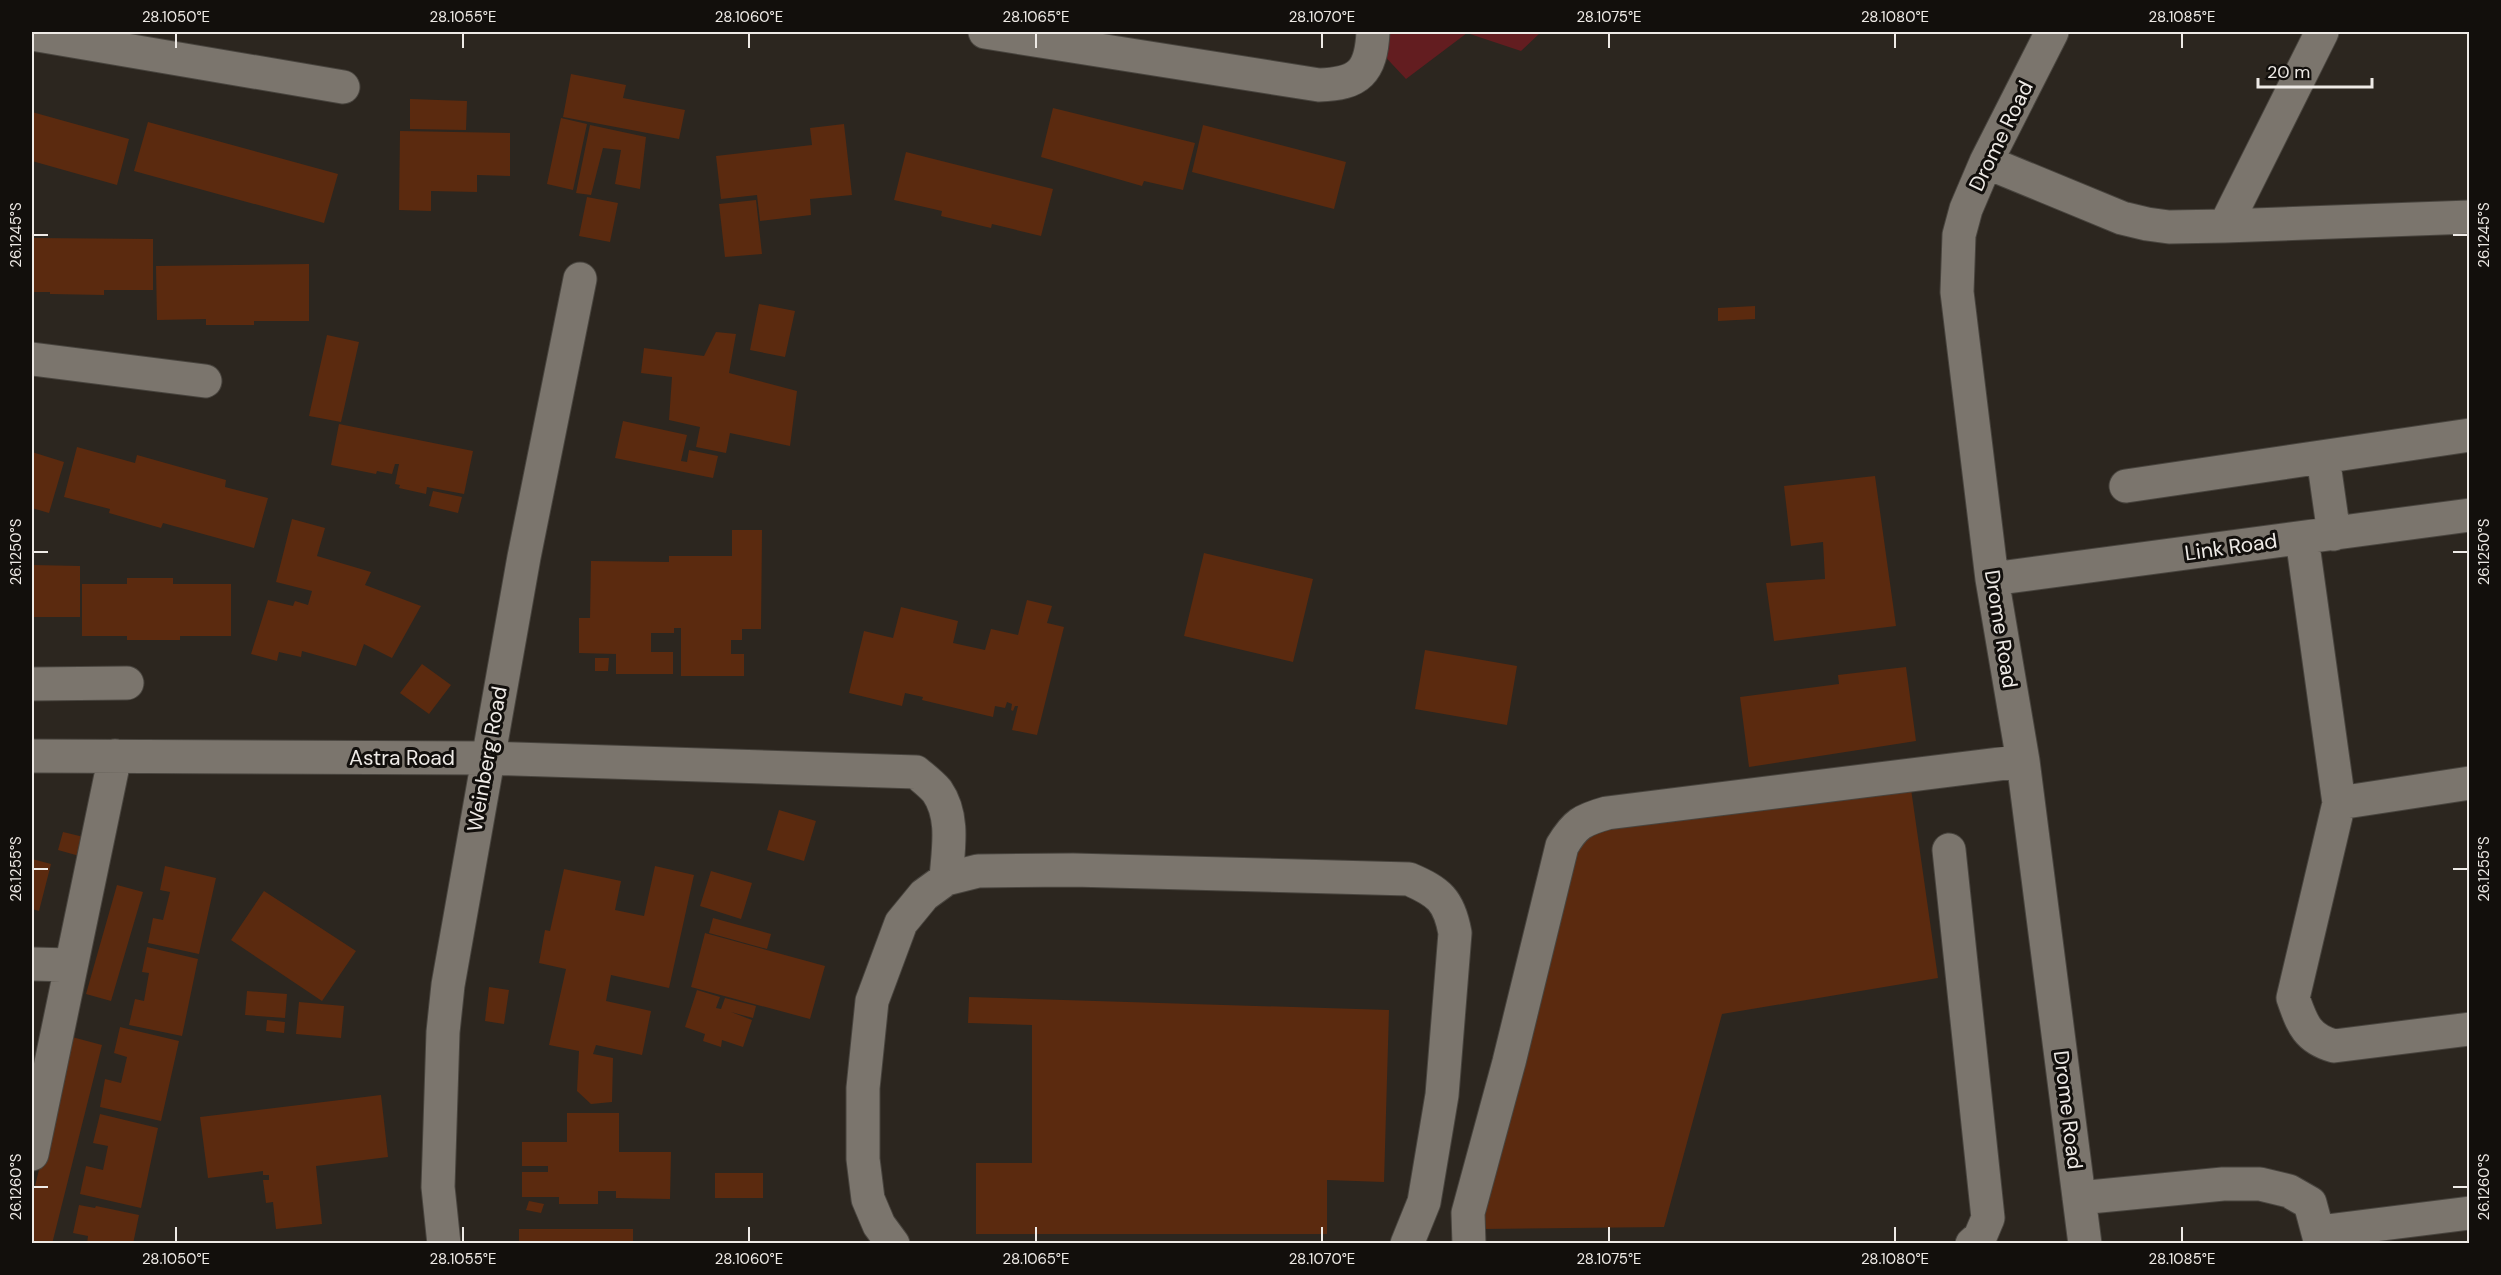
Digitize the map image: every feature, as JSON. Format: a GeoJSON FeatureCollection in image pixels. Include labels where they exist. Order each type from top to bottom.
{"type":"FeatureCollection","features":[{"type":"Feature","properties":{"kind":"street"},"geometry":{"type":"LineString","coordinates":[[985,32],[1319,85],[1338,84],[1356,78],[1370,58],[1373,32]]}},
{"type":"Feature","properties":{"kind":"street","name":"Drome Road"},"geometry":{"type":"LineString","coordinates":[[2052,32],[1986,162],[1966,209],[1959,235],[1957,292],[1992,579],[2022,761],[2085,1244]]}},
{"type":"Feature","properties":{"kind":"street"},"geometry":{"type":"LineString","coordinates":[[2225,226],[2322,32]]}},
{"type":"Feature","properties":{"kind":"street"},"geometry":{"type":"LineString","coordinates":[[32,34],[343,87]]}},
{"type":"Feature","properties":{"kind":"street"},"geometry":{"type":"LineString","coordinates":[[1986,162],[2122,218],[2169,227],[2469,217]]}},
{"type":"Feature","properties":{"kind":"street","name":"Weinberg Road"},"geometry":{"type":"LineString","coordinates":[[444,1244],[438,1187],[443,1032],[448,986],[486,758],[580,279]]}},
{"type":"Feature","properties":{"kind":"street"},"geometry":{"type":"LineString","coordinates":[[32,359],[205,381]]}},
{"type":"Feature","properties":{"kind":"street"},"geometry":{"type":"LineString","coordinates":[[2126,486],[2469,435]]}},
{"type":"Feature","properties":{"kind":"street"},"geometry":{"type":"LineString","coordinates":[[2323,457],[2334,534]]}},
{"type":"Feature","properties":{"kind":"street","name":"Link Road"},"geometry":{"type":"LineString","coordinates":[[1992,579],[2469,515]]}},
{"type":"Feature","properties":{"kind":"street"},"geometry":{"type":"LineString","coordinates":[[2302,538],[2339,803],[2293,998],[2303,1024],[2317,1041],[2334,1046],[2469,1029]]}},
{"type":"Feature","properties":{"kind":"street"},"geometry":{"type":"LineString","coordinates":[[32,684],[127,683]]}},
{"type":"Feature","properties":{"kind":"street","name":"Astra Road"},"geometry":{"type":"LineString","coordinates":[[32,756],[486,758],[916,772],[936,791],[946,810],[949,834],[946,879]]}},
{"type":"Feature","properties":{"kind":"street"},"geometry":{"type":"LineString","coordinates":[[32,1154],[114,756]]}},
{"type":"Feature","properties":{"kind":"street"},"geometry":{"type":"LineString","coordinates":[[1469,1244],[1468,1213],[1509,1062],[1562,846],[1573,827],[1588,818],[1607,813],[2022,761]]}},
{"type":"Feature","properties":{"kind":"street"},"geometry":{"type":"LineString","coordinates":[[2339,803],[2469,783]]}},
{"type":"Feature","properties":{"kind":"street"},"geometry":{"type":"LineString","coordinates":[[1949,850],[1988,1218],[1980,1237],[1972,1244]]}},
{"type":"Feature","properties":{"kind":"street"},"geometry":{"type":"LineString","coordinates":[[893,1244],[879,1225],[868,1199],[863,1159],[863,1088],[872,1001],[901,923],[924,895],[946,879],[978,871],[1072,870],[1409,879],[1431,888],[1451,914],[1455,933],[1442,1095],[1424,1202],[1407,1244]]}},
{"type":"Feature","properties":{"kind":"street"},"geometry":{"type":"LineString","coordinates":[[32,964],[71,965]]}},
{"type":"Feature","properties":{"kind":"street"},"geometry":{"type":"LineString","coordinates":[[2079,1198],[2223,1184],[2260,1184],[2289,1191],[2310,1203],[2320,1238],[2469,1213]]}},
{"type":"Feature","properties":{"kind":"shaded area"},"geometry":{"type":"Polygon","coordinates":[[[1384,32],[1541,32],[1521,51],[1467,33],[1406,79],[1378,49],[1384,32]]]}},
{"type":"Feature","properties":{"kind":"building"},"geometry":{"type":"Polygon","coordinates":[[[571,74],[626,85],[623,98],[685,110],[679,139],[563,117],[571,74]]]}},
{"type":"Feature","properties":{"kind":"building"},"geometry":{"type":"Polygon","coordinates":[[[410,99],[467,101],[466,130],[410,129],[410,99]]]}},
{"type":"Feature","properties":{"kind":"building"},"geometry":{"type":"Polygon","coordinates":[[[1053,108],[1195,143],[1183,190],[1144,181],[1142,186],[1041,157],[1053,108]]]}},
{"type":"Feature","properties":{"kind":"building"},"geometry":{"type":"Polygon","coordinates":[[[32,112],[129,139],[117,185],[32,161],[32,112]]]}},
{"type":"Feature","properties":{"kind":"building"},"geometry":{"type":"Polygon","coordinates":[[[561,118],[587,124],[573,190],[547,184],[561,118]]]}},
{"type":"Feature","properties":{"kind":"building"},"geometry":{"type":"Polygon","coordinates":[[[148,122],[338,174],[324,223],[134,171],[148,122]]]}},
{"type":"Feature","properties":{"kind":"building"},"geometry":{"type":"Polygon","coordinates":[[[844,124],[852,195],[810,199],[811,215],[760,221],[757,195],[721,199],[716,156],[812,145],[810,128],[844,124]]]}},
{"type":"Feature","properties":{"kind":"building"},"geometry":{"type":"Polygon","coordinates":[[[590,125],[646,137],[640,189],[615,184],[621,150],[603,148],[591,195],[576,193],[590,125]]]}},
{"type":"Feature","properties":{"kind":"building"},"geometry":{"type":"Polygon","coordinates":[[[1203,125],[1346,162],[1334,209],[1192,172],[1203,125]]]}},
{"type":"Feature","properties":{"kind":"building"},"geometry":{"type":"Polygon","coordinates":[[[400,131],[510,133],[510,176],[477,175],[477,192],[431,191],[431,211],[399,210],[400,131]]]}},
{"type":"Feature","properties":{"kind":"building"},"geometry":{"type":"Polygon","coordinates":[[[906,152],[1053,189],[1041,236],[992,224],[991,228],[941,216],[942,211],[894,200],[906,152]]]}},
{"type":"Feature","properties":{"kind":"building"},"geometry":{"type":"Polygon","coordinates":[[[587,197],[618,203],[610,242],[579,236],[587,197]]]}},
{"type":"Feature","properties":{"kind":"building"},"geometry":{"type":"Polygon","coordinates":[[[756,200],[762,254],[725,257],[719,204],[756,200]]]}},
{"type":"Feature","properties":{"kind":"building"},"geometry":{"type":"Polygon","coordinates":[[[32,238],[153,239],[153,290],[104,290],[104,295],[32,292],[32,238]]]}},
{"type":"Feature","properties":{"kind":"building"},"geometry":{"type":"Polygon","coordinates":[[[309,264],[309,321],[254,321],[254,325],[206,325],[206,319],[157,320],[156,266],[309,264]]]}},
{"type":"Feature","properties":{"kind":"building"},"geometry":{"type":"Polygon","coordinates":[[[759,304],[795,311],[785,357],[750,350],[759,304]]]}},
{"type":"Feature","properties":{"kind":"building"},"geometry":{"type":"Polygon","coordinates":[[[1755,306],[1755,319],[1718,321],[1718,308],[1755,306]]]}},
{"type":"Feature","properties":{"kind":"building"},"geometry":{"type":"Polygon","coordinates":[[[716,332],[736,334],[729,373],[797,391],[790,446],[730,433],[726,453],[696,447],[700,427],[669,420],[672,377],[641,373],[644,348],[704,356],[716,332]]]}},
{"type":"Feature","properties":{"kind":"building"},"geometry":{"type":"Polygon","coordinates":[[[327,335],[359,342],[341,422],[309,416],[327,335]]]}},
{"type":"Feature","properties":{"kind":"building"},"geometry":{"type":"Polygon","coordinates":[[[623,421],[687,435],[681,461],[687,462],[689,450],[718,456],[713,478],[615,458],[623,421]]]}},
{"type":"Feature","properties":{"kind":"building"},"geometry":{"type":"Polygon","coordinates":[[[339,424],[473,451],[464,494],[427,487],[426,494],[399,488],[400,485],[395,484],[399,464],[395,464],[392,474],[377,471],[376,474],[331,465],[339,424]]]}},
{"type":"Feature","properties":{"kind":"building"},"geometry":{"type":"Polygon","coordinates":[[[77,447],[135,463],[137,455],[226,480],[225,487],[268,498],[254,548],[163,523],[161,528],[109,513],[110,509],[64,497],[77,447]]]}},
{"type":"Feature","properties":{"kind":"building"},"geometry":{"type":"Polygon","coordinates":[[[32,452],[64,462],[49,513],[32,508],[32,452]]]}},
{"type":"Feature","properties":{"kind":"building"},"geometry":{"type":"Polygon","coordinates":[[[1875,476],[1896,626],[1774,641],[1766,583],[1825,579],[1823,542],[1791,546],[1784,486],[1875,476]]]}},
{"type":"Feature","properties":{"kind":"building"},"geometry":{"type":"Polygon","coordinates":[[[433,491],[462,497],[458,513],[429,506],[433,491]]]}},
{"type":"Feature","properties":{"kind":"building"},"geometry":{"type":"Polygon","coordinates":[[[292,519],[325,528],[317,556],[371,572],[365,585],[421,606],[392,658],[364,644],[356,666],[302,651],[301,657],[279,652],[277,661],[251,654],[268,600],[293,606],[295,601],[308,605],[312,591],[276,582],[292,519]]]}},
{"type":"Feature","properties":{"kind":"building"},"geometry":{"type":"Polygon","coordinates":[[[732,530],[762,530],[761,629],[742,629],[742,640],[731,640],[731,654],[744,654],[744,676],[681,676],[681,628],[674,628],[674,633],[651,633],[651,652],[673,652],[673,674],[616,674],[616,654],[579,653],[579,618],[590,618],[591,561],[669,562],[669,556],[732,556],[732,530]]]}},
{"type":"Feature","properties":{"kind":"building"},"geometry":{"type":"Polygon","coordinates":[[[1204,553],[1313,579],[1293,662],[1184,636],[1204,553]]]}},
{"type":"Feature","properties":{"kind":"building"},"geometry":{"type":"Polygon","coordinates":[[[32,565],[80,566],[80,617],[32,617],[32,565]]]}},
{"type":"Feature","properties":{"kind":"building"},"geometry":{"type":"Polygon","coordinates":[[[127,578],[173,578],[173,584],[231,584],[231,636],[180,636],[180,640],[127,640],[127,636],[82,636],[82,584],[127,584],[127,578]]]}},
{"type":"Feature","properties":{"kind":"building"},"geometry":{"type":"Polygon","coordinates":[[[1027,600],[1052,606],[1047,623],[1064,627],[1037,735],[1012,730],[1018,706],[1015,706],[1013,711],[1011,710],[1012,704],[1007,702],[1005,708],[995,706],[993,717],[922,700],[923,697],[905,693],[902,706],[849,693],[864,631],[893,638],[901,607],[958,621],[953,643],[985,650],[991,629],[1018,635],[1027,600]]]}},
{"type":"Feature","properties":{"kind":"building"},"geometry":{"type":"Polygon","coordinates":[[[1425,650],[1517,666],[1507,725],[1415,709],[1425,650]]]}},
{"type":"Feature","properties":{"kind":"building"},"geometry":{"type":"Polygon","coordinates":[[[595,658],[609,658],[608,671],[595,671],[595,658]]]}},
{"type":"Feature","properties":{"kind":"building"},"geometry":{"type":"Polygon","coordinates":[[[422,664],[451,685],[429,714],[400,693],[422,664]]]}},
{"type":"Feature","properties":{"kind":"building"},"geometry":{"type":"Polygon","coordinates":[[[1906,667],[1916,741],[1749,767],[1740,697],[1839,684],[1838,675],[1906,667]]]}},
{"type":"Feature","properties":{"kind":"building"},"geometry":{"type":"Polygon","coordinates":[[[1911,789],[1938,978],[1722,1014],[1664,1227],[1480,1229],[1574,850],[1596,828],[1911,789]]]}},
{"type":"Feature","properties":{"kind":"building"},"geometry":{"type":"Polygon","coordinates":[[[779,810],[816,821],[804,861],[767,850],[779,810]]]}},
{"type":"Feature","properties":{"kind":"building"},"geometry":{"type":"Polygon","coordinates":[[[63,832],[88,838],[83,857],[58,850],[63,832]]]}},
{"type":"Feature","properties":{"kind":"building"},"geometry":{"type":"Polygon","coordinates":[[[32,859],[51,864],[39,911],[32,909],[32,859]]]}},
{"type":"Feature","properties":{"kind":"building"},"geometry":{"type":"Polygon","coordinates":[[[165,866],[216,878],[199,954],[148,943],[153,918],[163,920],[170,892],[160,890],[165,866]]]}},
{"type":"Feature","properties":{"kind":"building"},"geometry":{"type":"Polygon","coordinates":[[[655,866],[694,875],[669,988],[611,975],[606,1001],[651,1011],[642,1055],[596,1045],[593,1054],[613,1058],[612,1102],[591,1104],[577,1091],[579,1051],[549,1045],[566,969],[539,963],[545,930],[550,931],[564,869],[621,881],[615,910],[644,916],[655,866]]]}},
{"type":"Feature","properties":{"kind":"building"},"geometry":{"type":"Polygon","coordinates":[[[711,871],[752,883],[741,919],[700,906],[711,871]]]}},
{"type":"Feature","properties":{"kind":"building"},"geometry":{"type":"Polygon","coordinates":[[[117,885],[143,892],[111,1001],[86,994],[117,885]]]}},
{"type":"Feature","properties":{"kind":"building"},"geometry":{"type":"Polygon","coordinates":[[[264,891],[356,951],[322,1001],[231,940],[264,891]]]}},
{"type":"Feature","properties":{"kind":"building"},"geometry":{"type":"Polygon","coordinates":[[[713,918],[771,934],[767,949],[709,933],[713,918]]]}},
{"type":"Feature","properties":{"kind":"building"},"geometry":{"type":"Polygon","coordinates":[[[705,933],[825,966],[810,1019],[691,987],[705,933]]]}},
{"type":"Feature","properties":{"kind":"building"},"geometry":{"type":"Polygon","coordinates":[[[147,947],[198,959],[182,1036],[129,1025],[135,999],[144,1001],[149,973],[142,972],[147,947]]]}},
{"type":"Feature","properties":{"kind":"building"},"geometry":{"type":"Polygon","coordinates":[[[489,987],[509,990],[504,1024],[485,1021],[489,987]]]}},
{"type":"Feature","properties":{"kind":"building"},"geometry":{"type":"Polygon","coordinates":[[[697,990],[720,997],[716,1008],[721,1009],[725,998],[756,1006],[753,1018],[731,1012],[752,1020],[743,1047],[722,1040],[721,1047],[703,1041],[705,1034],[685,1027],[697,990]]]}},
{"type":"Feature","properties":{"kind":"building"},"geometry":{"type":"Polygon","coordinates":[[[247,991],[287,994],[285,1018],[245,1015],[247,991]]]}},
{"type":"Feature","properties":{"kind":"building"},"geometry":{"type":"Polygon","coordinates":[[[969,997],[1389,1010],[1384,1182],[1327,1180],[1327,1234],[976,1234],[976,1163],[1032,1163],[1032,1025],[968,1023],[969,997]]]}},
{"type":"Feature","properties":{"kind":"building"},"geometry":{"type":"Polygon","coordinates":[[[299,1002],[344,1006],[341,1038],[296,1034],[299,1002]]]}},
{"type":"Feature","properties":{"kind":"building"},"geometry":{"type":"Polygon","coordinates":[[[267,1020],[285,1022],[284,1033],[266,1031],[267,1020]]]}},
{"type":"Feature","properties":{"kind":"building"},"geometry":{"type":"Polygon","coordinates":[[[120,1027],[179,1041],[161,1121],[100,1107],[105,1079],[121,1083],[127,1057],[114,1053],[120,1027]]]}},
{"type":"Feature","properties":{"kind":"building"},"geometry":{"type":"Polygon","coordinates":[[[72,1037],[102,1045],[52,1244],[32,1244],[32,1198],[72,1037]]]}},
{"type":"Feature","properties":{"kind":"building"},"geometry":{"type":"Polygon","coordinates":[[[381,1095],[388,1157],[316,1166],[322,1224],[276,1229],[273,1202],[266,1203],[263,1180],[269,1180],[269,1175],[263,1175],[263,1171],[208,1178],[200,1117],[381,1095]]]}},
{"type":"Feature","properties":{"kind":"building"},"geometry":{"type":"Polygon","coordinates":[[[567,1113],[619,1113],[619,1152],[671,1152],[670,1199],[616,1198],[616,1191],[598,1191],[598,1204],[559,1204],[559,1197],[522,1197],[522,1172],[548,1172],[548,1166],[522,1166],[522,1142],[567,1142],[567,1113]]]}},
{"type":"Feature","properties":{"kind":"building"},"geometry":{"type":"Polygon","coordinates":[[[100,1114],[158,1128],[141,1208],[80,1194],[86,1166],[103,1170],[108,1146],[93,1143],[100,1114]]]}},
{"type":"Feature","properties":{"kind":"building"},"geometry":{"type":"Polygon","coordinates":[[[715,1173],[763,1173],[763,1198],[715,1198],[715,1173]]]}},
{"type":"Feature","properties":{"kind":"building"},"geometry":{"type":"Polygon","coordinates":[[[529,1201],[544,1204],[541,1213],[526,1210],[529,1201]]]}},
{"type":"Feature","properties":{"kind":"building"},"geometry":{"type":"Polygon","coordinates":[[[79,1205],[95,1208],[96,1206],[139,1215],[133,1244],[87,1244],[88,1236],[73,1233],[79,1205]]]}},
{"type":"Feature","properties":{"kind":"building"},"geometry":{"type":"Polygon","coordinates":[[[519,1229],[633,1229],[633,1244],[519,1244],[519,1229]]]}}]}
